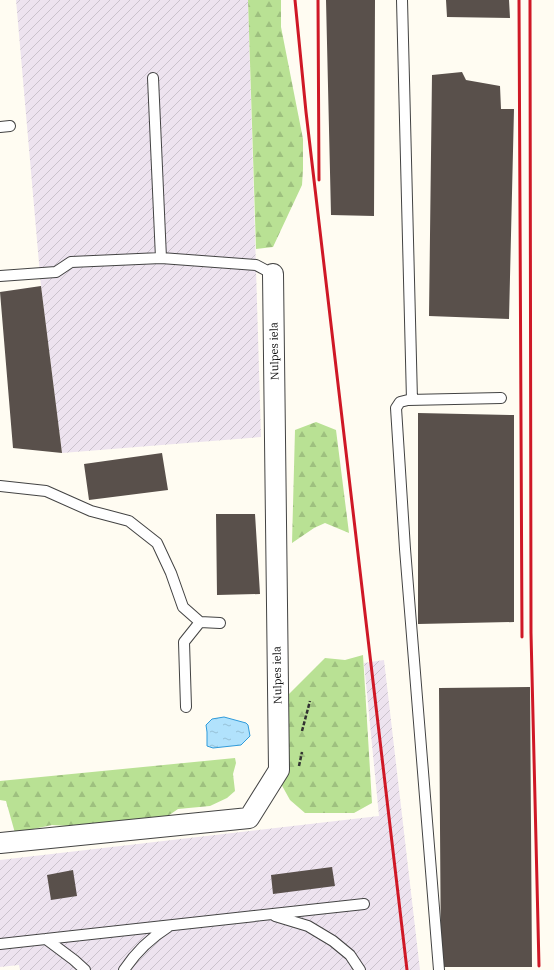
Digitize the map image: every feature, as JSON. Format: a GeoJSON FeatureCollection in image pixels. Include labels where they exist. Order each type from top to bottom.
{"type":"FeatureCollection","features":[{"type":"Feature","properties":{"kind":"street","name":"Nulpes iela"},"geometry":{"type":"LineString","coordinates":[[0,843],[249,818],[278,770],[273,274]]}},
{"type":"Feature","properties":{"kind":"lane"},"geometry":{"type":"LineString","coordinates":[[402,0],[412,400]]}},
{"type":"Feature","properties":{"kind":"lane"},"geometry":{"type":"LineString","coordinates":[[154,78],[161,258]]}},
{"type":"Feature","properties":{"kind":"lane"},"geometry":{"type":"LineString","coordinates":[[0,276],[56,272],[70,262],[161,258],[256,265],[273,274]]}},
{"type":"Feature","properties":{"kind":"lane"},"geometry":{"type":"LineString","coordinates":[[439,970],[404,549],[396,408],[400,402],[412,400],[501,398]]}},
{"type":"Feature","properties":{"kind":"lane"},"geometry":{"type":"LineString","coordinates":[[0,486],[46,491],[91,511],[129,521],[157,543],[171,573],[183,606],[200,622],[220,622]]}},
{"type":"Feature","properties":{"kind":"lane"},"geometry":{"type":"LineString","coordinates":[[186,708],[184,642],[200,622]]}},
{"type":"Feature","properties":{"kind":"lane"},"geometry":{"type":"LineString","coordinates":[[0,944],[364,904]]}},
{"type":"Feature","properties":{"kind":"lane"},"geometry":{"type":"LineString","coordinates":[[270,914],[308,926],[333,941],[350,955],[360,970]]}},
{"type":"Feature","properties":{"kind":"lane"},"geometry":{"type":"LineString","coordinates":[[124,970],[135,954],[152,937],[170,926]]}},
{"type":"Feature","properties":{"kind":"lane"},"geometry":{"type":"LineString","coordinates":[[46,940],[74,960],[85,970]]}},
{"type":"Feature","properties":{"kind":"path"},"geometry":{"type":"LineString","coordinates":[[302,731],[310,701]]}},
{"type":"Feature","properties":{"kind":"shaded area"},"geometry":{"type":"Polygon","coordinates":[[[16,0],[248,0],[261,437],[62,453],[41,286],[16,0]]]}},
{"type":"Feature","properties":{"kind":"shaded area"},"geometry":{"type":"Polygon","coordinates":[[[384,660],[420,970],[20,970],[19,965],[0,967],[0,860],[379,816],[364,663],[384,660]]]}},
{"type":"Feature","properties":{"kind":"green space"},"geometry":{"type":"Polygon","coordinates":[[[248,0],[281,0],[281,27],[303,139],[302,185],[273,247],[256,249],[248,0]]]}},
{"type":"Feature","properties":{"kind":"green space"},"geometry":{"type":"Polygon","coordinates":[[[316,422],[336,430],[349,533],[325,523],[314,528],[292,543],[295,430],[316,422]]]}},
{"type":"Feature","properties":{"kind":"green space"},"geometry":{"type":"Polygon","coordinates":[[[363,655],[372,803],[354,813],[305,813],[290,800],[280,782],[288,757],[289,694],[325,658],[345,660],[363,655]]]}},
{"type":"Feature","properties":{"kind":"green space"},"geometry":{"type":"Polygon","coordinates":[[[235,758],[236,763],[233,774],[235,791],[227,798],[210,806],[178,809],[159,822],[85,827],[52,825],[15,833],[6,801],[0,800],[0,781],[235,758]]]}},
{"type":"Feature","properties":{"kind":"water"},"geometry":{"type":"Polygon","coordinates":[[[224,717],[246,723],[248,725],[250,736],[241,745],[213,748],[207,746],[206,725],[212,719],[224,717]]]}},
{"type":"Feature","properties":{"kind":"building"},"geometry":{"type":"Polygon","coordinates":[[[326,0],[375,0],[374,216],[331,215],[326,0]]]}},
{"type":"Feature","properties":{"kind":"building"},"geometry":{"type":"Polygon","coordinates":[[[446,0],[509,0],[510,18],[447,17],[446,0]]]}},
{"type":"Feature","properties":{"kind":"building"},"geometry":{"type":"Polygon","coordinates":[[[462,72],[466,80],[500,86],[501,109],[514,109],[509,319],[429,316],[432,75],[462,72]]]}},
{"type":"Feature","properties":{"kind":"building"},"geometry":{"type":"Polygon","coordinates":[[[41,286],[62,453],[13,448],[0,292],[41,286]]]}},
{"type":"Feature","properties":{"kind":"building"},"geometry":{"type":"Polygon","coordinates":[[[418,413],[514,415],[514,622],[418,624],[418,413]]]}},
{"type":"Feature","properties":{"kind":"building"},"geometry":{"type":"Polygon","coordinates":[[[162,453],[168,490],[89,500],[84,464],[162,453]]]}},
{"type":"Feature","properties":{"kind":"building"},"geometry":{"type":"Polygon","coordinates":[[[216,514],[255,514],[260,594],[217,595],[216,514]]]}},
{"type":"Feature","properties":{"kind":"building"},"geometry":{"type":"Polygon","coordinates":[[[530,687],[532,967],[441,967],[439,688],[530,687]]]}},
{"type":"Feature","properties":{"kind":"building"},"geometry":{"type":"Polygon","coordinates":[[[332,867],[335,886],[273,894],[271,875],[332,867]]]}},
{"type":"Feature","properties":{"kind":"building"},"geometry":{"type":"Polygon","coordinates":[[[73,870],[77,896],[51,900],[47,875],[73,870]]]}},
{"type":"Feature","properties":{"kind":"railway"},"geometry":{"type":"LineString","coordinates":[[295,0],[306,112],[407,970]]}},
{"type":"Feature","properties":{"kind":"railway"},"geometry":{"type":"LineString","coordinates":[[318,0],[319,180]]}},
{"type":"Feature","properties":{"kind":"railway"},"geometry":{"type":"LineString","coordinates":[[519,0],[522,637]]}},
{"type":"Feature","properties":{"kind":"railway"},"geometry":{"type":"LineString","coordinates":[[530,0],[531,633],[539,966]]}}]}
